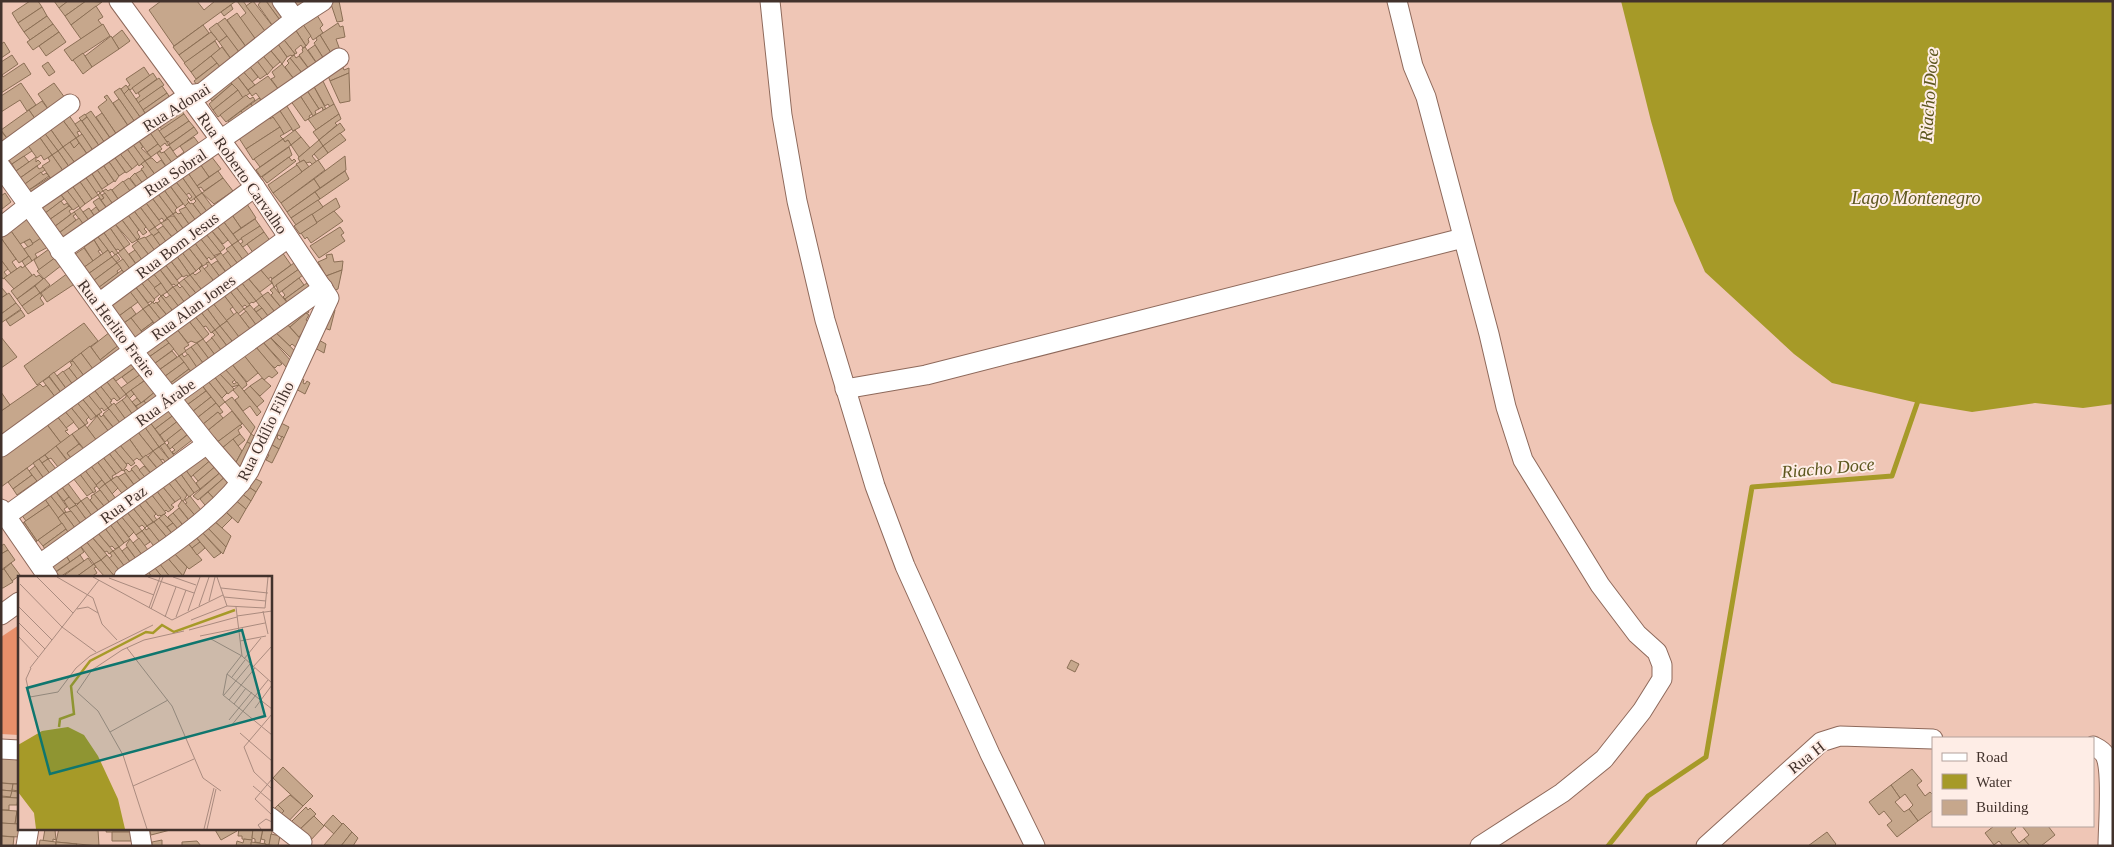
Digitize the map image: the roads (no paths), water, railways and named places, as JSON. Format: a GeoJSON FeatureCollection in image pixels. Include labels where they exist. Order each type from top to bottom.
{"type":"FeatureCollection","features":[{"type":"Feature","properties":{"kind":"street","name":"Rua Roberto Carvalho"},"geometry":{"type":"LineString","coordinates":[[119,1],[222,141],[326,293]]}},
{"type":"Feature","properties":{"kind":"street"},"geometry":{"type":"LineString","coordinates":[[282,1],[295,19]]}},
{"type":"Feature","properties":{"kind":"street","name":"Rua Adonai"},"geometry":{"type":"LineString","coordinates":[[1,227],[29,205],[189,95],[202,93],[295,19],[323,1]]}},
{"type":"Feature","properties":{"kind":"street"},"geometry":{"type":"LineString","coordinates":[[770,1],[782,115],[797,201],[824,320],[875,486],[905,566],[990,754],[1035,846]]}},
{"type":"Feature","properties":{"kind":"street"},"geometry":{"type":"LineString","coordinates":[[1397,1],[1413,66],[1426,97],[1464,238],[1506,407],[1523,460],[1600,585],[1637,634],[1657,652],[1662,666],[1662,679],[1642,711],[1604,759],[1562,793],[1480,846]]}},
{"type":"Feature","properties":{"kind":"street","name":"Rua Sobral"},"geometry":{"type":"LineString","coordinates":[[60,251],[222,141],[339,58]]}},
{"type":"Feature","properties":{"kind":"street"},"geometry":{"type":"LineString","coordinates":[[1,154],[70,104]]}},
{"type":"Feature","properties":{"kind":"street","name":"Rua Herlito Freire"},"geometry":{"type":"LineString","coordinates":[[1,167],[133,351],[206,444],[241,484]]}},
{"type":"Feature","properties":{"kind":"street","name":"Rua Bom Jesus"},"geometry":{"type":"LineString","coordinates":[[99,303],[254,187]]}},
{"type":"Feature","properties":{"kind":"street","name":"Rua Alan Jones"},"geometry":{"type":"LineString","coordinates":[[1,447],[288,238]]}},
{"type":"Feature","properties":{"kind":"street"},"geometry":{"type":"LineString","coordinates":[[846,389],[935,372],[1464,238]]}},
{"type":"Feature","properties":{"kind":"street","name":"Rua Árabe"},"geometry":{"type":"LineString","coordinates":[[4,512],[326,293]]}},
{"type":"Feature","properties":{"kind":"street","name":"Rua Odílio Filho"},"geometry":{"type":"LineString","coordinates":[[125,576],[211,515],[241,484],[249,471],[326,293]]}},
{"type":"Feature","properties":{"kind":"street","name":"Rua Paz"},"geometry":{"type":"LineString","coordinates":[[44,571],[206,444]]}},
{"type":"Feature","properties":{"kind":"street"},"geometry":{"type":"LineString","coordinates":[[4,512],[44,571]]}},
{"type":"Feature","properties":{"kind":"street"},"geometry":{"type":"LineString","coordinates":[[1,615],[18,603]]}},
{"type":"Feature","properties":{"kind":"street","name":"Rua H"},"geometry":{"type":"LineString","coordinates":[[1706,846],[1821,742],[1840,736],[1932,740]]}},
{"type":"Feature","properties":{"kind":"street"},"geometry":{"type":"LineString","coordinates":[[2094,747],[2102,751],[2106,757],[2108,770],[2108,846]]}},
{"type":"Feature","properties":{"kind":"street"},"geometry":{"type":"LineString","coordinates":[[1,749],[18,750]]}},
{"type":"Feature","properties":{"kind":"street"},"geometry":{"type":"LineString","coordinates":[[271,818],[302,842]]}},
{"type":"Feature","properties":{"kind":"street"},"geometry":{"type":"LineString","coordinates":[[26,846],[29,830]]}},
{"type":"Feature","properties":{"kind":"street"},"geometry":{"type":"LineString","coordinates":[[139,830],[142,846]]}},
{"type":"Feature","properties":{"kind":"water","name":"Lago Montenegro"},"geometry":{"type":"Polygon","coordinates":[[[1621,1],[2113,1],[2113,404],[2083,408],[2035,403],[1972,412],[1918,403],[1832,383],[1794,354],[1705,272],[1674,201],[1651,121],[1621,1]]]}},
{"type":"Feature","properties":{"kind":"waterway","name":"Riacho Doce"},"geometry":{"type":"LineString","coordinates":[[1608,846],[1648,796],[1706,757],[1752,487],[1892,476],[1919,398]]}}]}
